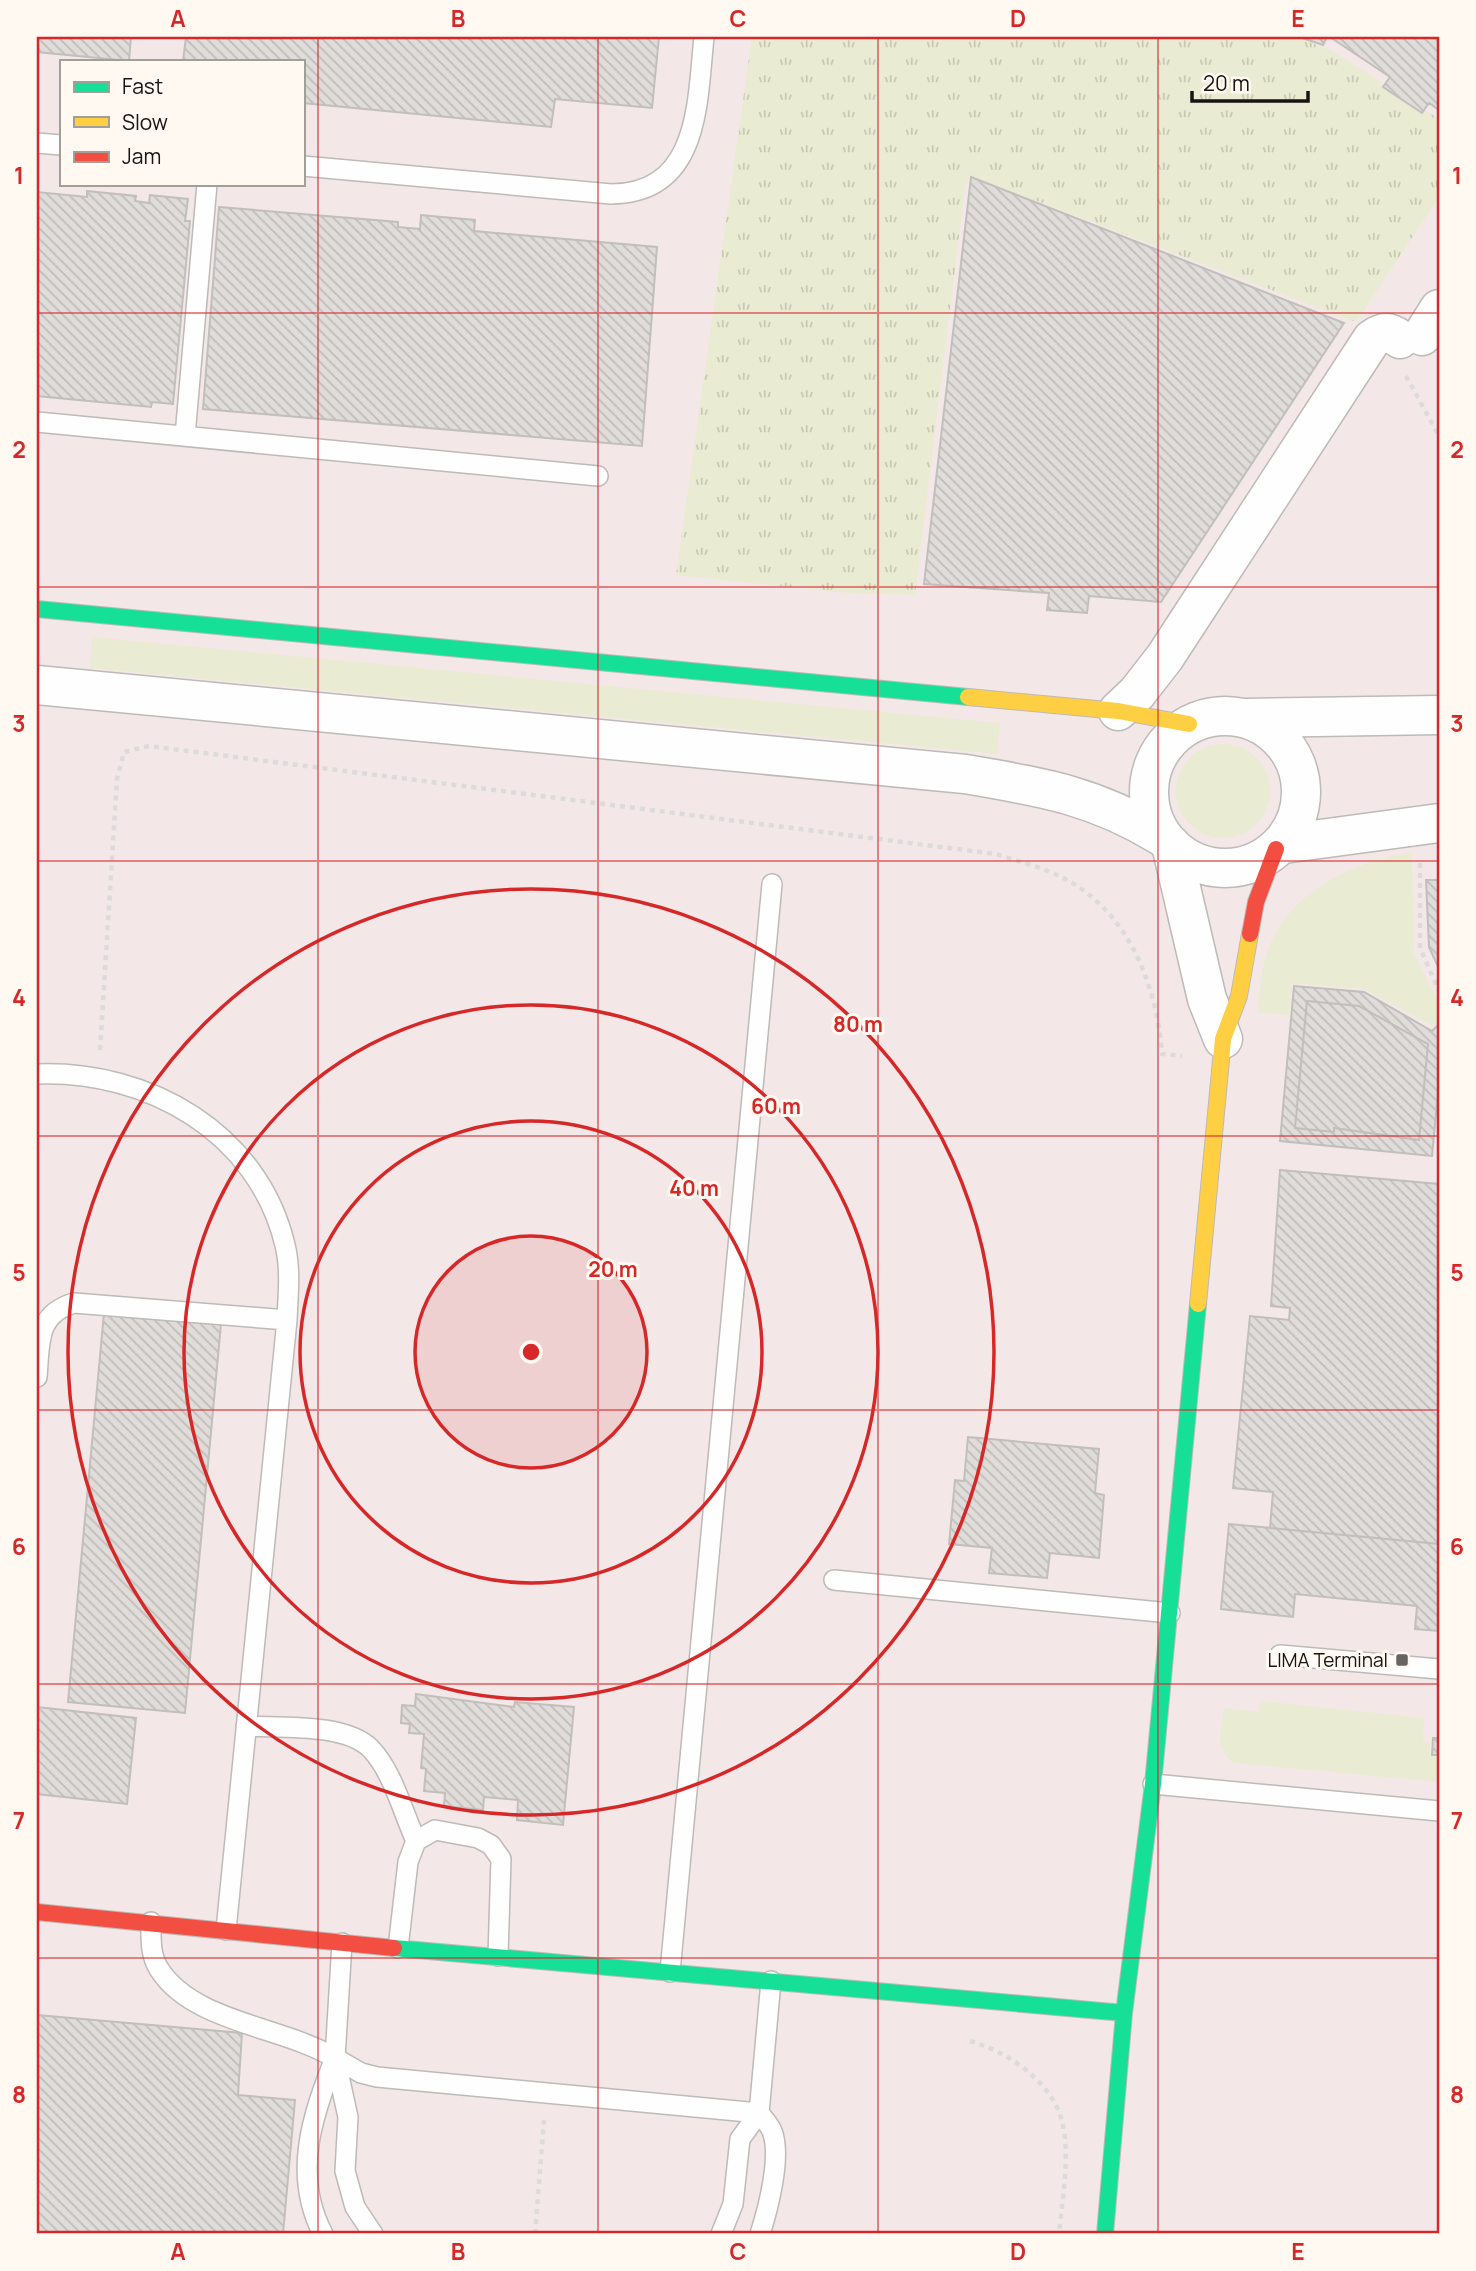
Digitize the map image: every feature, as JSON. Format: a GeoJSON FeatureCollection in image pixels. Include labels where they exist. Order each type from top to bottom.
{"type":"FeatureCollection","features":[{"type":"Feature","properties":{"kind":"street"},"geometry":{"type":"LineString","coordinates":[[1118,711],[1137,693],[1165,657],[1372,339],[1381,332],[1420,328]]}},
{"type":"Feature","properties":{"kind":"street"},"geometry":{"type":"LineString","coordinates":[[37,609],[1118,711],[1189,724]]}},
{"type":"Feature","properties":{"kind":"street"},"geometry":{"type":"LineString","coordinates":[[37,685],[965,774],[1056,789],[1126,814],[1166,840],[1187,859],[1220,870],[1255,864],[1280,846],[1437,823]]}},
{"type":"Feature","properties":{"kind":"street"},"geometry":{"type":"LineString","coordinates":[[1222,1049],[1166,840],[1149,806],[1150,774],[1164,744],[1189,724],[1217,716],[1246,718],[1439,715]]}},
{"type":"Feature","properties":{"kind":"street"},"geometry":{"type":"LineString","coordinates":[[1105,2234],[1124,2013],[1153,1784],[1170,1613],[1222,1049],[1240,996],[1256,902],[1280,846],[1299,817],[1302,786],[1294,756],[1273,733],[1246,718]]}},
{"type":"Feature","properties":{"kind":"street"},"geometry":{"type":"LineString","coordinates":[[37,1912],[342,1943],[1124,2013]]}},
{"type":"Feature","properties":{"kind":"lane"},"geometry":{"type":"LineString","coordinates":[[304,166],[611,194],[649,189],[677,162],[695,125],[704,37]]}},
{"type":"Feature","properties":{"kind":"lane"},"geometry":{"type":"LineString","coordinates":[[37,143],[60,145]]}},
{"type":"Feature","properties":{"kind":"lane"},"geometry":{"type":"LineString","coordinates":[[185,436],[206,186]]}},
{"type":"Feature","properties":{"kind":"lane"},"geometry":{"type":"LineString","coordinates":[[37,422],[598,476]]}},
{"type":"Feature","properties":{"kind":"lane"},"geometry":{"type":"LineString","coordinates":[[670,1972],[772,884]]}},
{"type":"Feature","properties":{"kind":"lane"},"geometry":{"type":"LineString","coordinates":[[37,1074],[98,1079],[153,1094],[186,1109],[215,1130],[242,1156],[262,1186],[286,1246],[289,1279],[287,1320],[226,1930]]}},
{"type":"Feature","properties":{"kind":"lane"},"geometry":{"type":"LineString","coordinates":[[37,1377],[44,1325],[59,1307],[74,1303],[287,1320]]}},
{"type":"Feature","properties":{"kind":"lane"},"geometry":{"type":"LineString","coordinates":[[834,1580],[1170,1613]]}},
{"type":"Feature","properties":{"kind":"lane"},"geometry":{"type":"LineString","coordinates":[[1280,1655],[1439,1669]]}},
{"type":"Feature","properties":{"kind":"lane"},"geometry":{"type":"LineString","coordinates":[[246,1726],[342,1732],[358,1739],[381,1763],[416,1842]]}},
{"type":"Feature","properties":{"kind":"lane"},"geometry":{"type":"LineString","coordinates":[[1153,1784],[1439,1811]]}},
{"type":"Feature","properties":{"kind":"lane"},"geometry":{"type":"LineString","coordinates":[[398,1948],[408,1862],[416,1842],[435,1830],[455,1832],[491,1845],[500,1858],[502,1873],[498,1956]]}},
{"type":"Feature","properties":{"kind":"lane"},"geometry":{"type":"LineString","coordinates":[[151,1922],[152,1951],[159,1969],[191,1998],[237,2020],[298,2039],[361,2073],[377,2077],[759,2113],[772,2130],[775,2149],[770,2199],[760,2234]]}},
{"type":"Feature","properties":{"kind":"lane"},"geometry":{"type":"LineString","coordinates":[[342,1943],[335,2058],[348,2117],[345,2171],[355,2207],[373,2234]]}},
{"type":"Feature","properties":{"kind":"lane"},"geometry":{"type":"LineString","coordinates":[[721,2234],[733,2204],[740,2139],[759,2113],[771,1981]]}},
{"type":"Feature","properties":{"kind":"lane"},"geometry":{"type":"LineString","coordinates":[[323,2234],[310,2202],[307,2146],[313,2115],[335,2058]]}},
{"type":"Feature","properties":{"kind":"path"},"geometry":{"type":"LineString","coordinates":[[1420,328],[1401,368],[1439,436]]}},
{"type":"Feature","properties":{"kind":"path"},"geometry":{"type":"LineString","coordinates":[[98,1079],[117,779],[124,752],[149,746],[996,854],[1050,872],[1090,897],[1120,926],[1152,987],[1162,1054],[1222,1049]]}},
{"type":"Feature","properties":{"kind":"path"},"geometry":{"type":"LineString","coordinates":[[1437,823],[1435,859],[1419,861],[1420,948],[1439,991]]}},
{"type":"Feature","properties":{"kind":"path"},"geometry":{"type":"LineString","coordinates":[[1439,1117],[1439,1134]]}},
{"type":"Feature","properties":{"kind":"path"},"geometry":{"type":"LineString","coordinates":[[968,2040],[1013,2061],[1037,2079],[1054,2102],[1063,2125],[1065,2161],[1059,2234]]}},
{"type":"Feature","properties":{"kind":"path"},"geometry":{"type":"LineString","coordinates":[[535,2234],[547,2093]]}},
{"type":"Feature","properties":{"kind":"shaded area"},"geometry":{"type":"Polygon","coordinates":[[[37,37],[1439,37],[1439,2234],[37,2234],[37,37]]]}},
{"type":"Feature","properties":{"kind":"green space"},"geometry":{"type":"Polygon","coordinates":[[[752,37],[1295,37],[1331,50],[1439,119],[1439,197],[1356,322],[971,176],[965,187],[915,595],[848,593],[676,575],[752,37]]]}},
{"type":"Feature","properties":{"kind":"green space"},"geometry":{"type":"Polygon","coordinates":[[[92,637],[1000,723],[997,754],[90,668],[92,637]]]}},
{"type":"Feature","properties":{"kind":"green space"},"geometry":{"type":"Polygon","coordinates":[[[1223,744],[1241,748],[1256,758],[1266,773],[1270,791],[1266,809],[1256,824],[1241,834],[1223,838],[1205,834],[1190,824],[1180,809],[1176,791],[1180,773],[1190,758],[1205,748],[1223,744]]]}},
{"type":"Feature","properties":{"kind":"green space"},"geometry":{"type":"Polygon","coordinates":[[[1412,852],[1414,954],[1439,1003],[1439,1020],[1433,1026],[1364,989],[1292,983],[1289,1015],[1258,1013],[1268,949],[1283,921],[1297,905],[1331,879],[1371,862],[1412,852]]]}},
{"type":"Feature","properties":{"kind":"green space"},"geometry":{"type":"Polygon","coordinates":[[[1260,1701],[1424,1718],[1423,1740],[1430,1744],[1429,1756],[1439,1757],[1439,1782],[1235,1763],[1228,1758],[1221,1746],[1224,1708],[1258,1712],[1260,1701]]]}},
{"type":"Feature","properties":{"kind":"building"},"geometry":{"type":"Polygon","coordinates":[[[37,37],[131,37],[129,60],[37,52],[37,37]]]}},
{"type":"Feature","properties":{"kind":"building"},"geometry":{"type":"Polygon","coordinates":[[[186,37],[659,37],[652,108],[555,99],[551,127],[304,103],[304,60],[183,60],[186,37]]]}},
{"type":"Feature","properties":{"kind":"building"},"geometry":{"type":"Polygon","coordinates":[[[1299,37],[1327,37],[1323,45],[1299,37]]]}},
{"type":"Feature","properties":{"kind":"building"},"geometry":{"type":"Polygon","coordinates":[[[1330,37],[1439,37],[1439,110],[1429,103],[1422,113],[1383,87],[1390,77],[1330,37]]]}},
{"type":"Feature","properties":{"kind":"building"},"geometry":{"type":"Polygon","coordinates":[[[971,177],[1344,323],[1161,602],[1089,596],[1087,613],[1047,610],[1049,593],[924,584],[971,177]]]}},
{"type":"Feature","properties":{"kind":"building"},"geometry":{"type":"Polygon","coordinates":[[[87,191],[136,196],[135,201],[149,203],[150,195],[188,199],[185,221],[190,221],[173,404],[152,402],[151,407],[37,396],[37,192],[87,197],[87,191]]]}},
{"type":"Feature","properties":{"kind":"building"},"geometry":{"type":"Polygon","coordinates":[[[219,207],[398,222],[398,227],[420,229],[421,215],[475,220],[474,231],[657,247],[642,446],[203,409],[219,207]]]}},
{"type":"Feature","properties":{"kind":"building"},"geometry":{"type":"Polygon","coordinates":[[[1426,880],[1439,880],[1439,969],[1429,947],[1426,880]]]}},
{"type":"Feature","properties":{"kind":"building"},"geometry":{"type":"Polygon","coordinates":[[[1294,986],[1364,992],[1432,1031],[1439,1024],[1439,1082],[1432,1156],[1280,1141],[1294,986]],[[1307,1001],[1295,1128],[1334,1132],[1334,1128],[1419,1140],[1428,1044],[1359,1006],[1307,1001]]]}},
{"type":"Feature","properties":{"kind":"building"},"geometry":{"type":"Polygon","coordinates":[[[1307,1001],[1359,1006],[1428,1044],[1419,1140],[1334,1128],[1334,1132],[1295,1128],[1307,1001]]]}},
{"type":"Feature","properties":{"kind":"building"},"geometry":{"type":"Polygon","coordinates":[[[1280,1170],[1439,1184],[1439,1544],[1270,1528],[1273,1492],[1233,1488],[1250,1316],[1289,1320],[1290,1308],[1271,1306],[1280,1170]]]}},
{"type":"Feature","properties":{"kind":"building"},"geometry":{"type":"Polygon","coordinates":[[[104,1313],[221,1324],[185,1713],[68,1702],[104,1313]]]}},
{"type":"Feature","properties":{"kind":"building"},"geometry":{"type":"Polygon","coordinates":[[[968,1437],[1099,1449],[1095,1493],[1104,1495],[1099,1558],[1050,1553],[1047,1578],[989,1573],[992,1548],[949,1544],[955,1480],[964,1481],[968,1437]]]}},
{"type":"Feature","properties":{"kind":"building"},"geometry":{"type":"Polygon","coordinates":[[[1229,1524],[1439,1544],[1439,1631],[1415,1629],[1417,1606],[1295,1594],[1293,1617],[1221,1609],[1229,1524]]]}},
{"type":"Feature","properties":{"kind":"building"},"geometry":{"type":"Polygon","coordinates":[[[416,1694],[514,1707],[515,1702],[574,1707],[563,1825],[517,1820],[518,1800],[484,1797],[483,1810],[444,1806],[445,1793],[424,1791],[426,1769],[421,1768],[424,1734],[409,1733],[410,1724],[401,1723],[402,1705],[415,1706],[416,1694]]]}},
{"type":"Feature","properties":{"kind":"building"},"geometry":{"type":"Polygon","coordinates":[[[37,1707],[136,1718],[127,1804],[37,1794],[37,1707]]]}},
{"type":"Feature","properties":{"kind":"building"},"geometry":{"type":"Polygon","coordinates":[[[1433,1738],[1439,1738],[1439,1755],[1432,1755],[1433,1738]]]}},
{"type":"Feature","properties":{"kind":"building"},"geometry":{"type":"Polygon","coordinates":[[[37,2015],[242,2033],[238,2095],[295,2100],[283,2234],[37,2234],[37,2015]]]}},
{"type":"Feature","properties":{"kind":"traffic: fast"},"geometry":{"type":"LineString","coordinates":[[37,609],[968,697]]}},
{"type":"Feature","properties":{"kind":"traffic: fast"},"geometry":{"type":"LineString","coordinates":[[1105,2234],[1124,2013],[1153,1784],[1198,1304]]}},
{"type":"Feature","properties":{"kind":"traffic: fast"},"geometry":{"type":"LineString","coordinates":[[394,1948],[1124,2013]]}},
{"type":"Feature","properties":{"kind":"traffic: slow"},"geometry":{"type":"LineString","coordinates":[[968,697],[1118,711],[1189,724]]}},
{"type":"Feature","properties":{"kind":"traffic: slow"},"geometry":{"type":"LineString","coordinates":[[1198,1304],[1223,1039],[1239,996],[1250,934]]}},
{"type":"Feature","properties":{"kind":"traffic: jam"},"geometry":{"type":"LineString","coordinates":[[1250,934],[1256,902],[1276,849]]}},
{"type":"Feature","properties":{"kind":"traffic: jam"},"geometry":{"type":"LineString","coordinates":[[37,1912],[394,1948]]}},
{"type":"Feature","properties":{"kind":"place","name":"LIMA Terminal"},"geometry":{"type":"Point","coordinates":[1402,1660]}}]}
